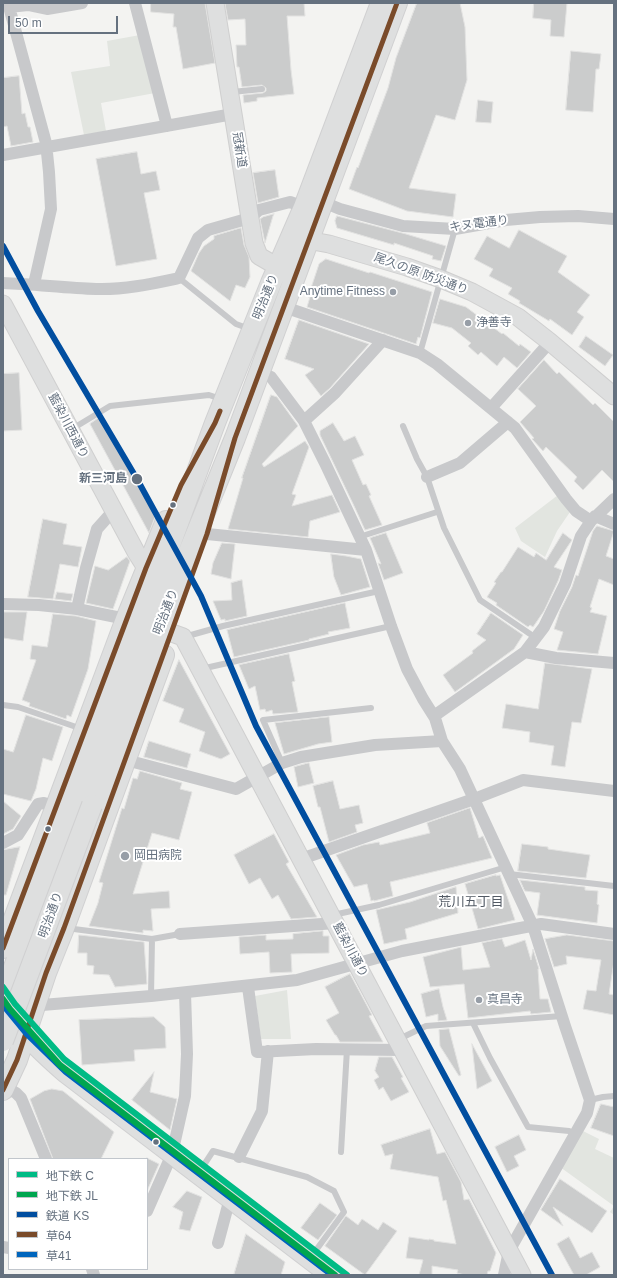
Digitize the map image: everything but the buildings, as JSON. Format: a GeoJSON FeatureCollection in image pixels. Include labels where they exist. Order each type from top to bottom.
{"type":"FeatureCollection","features":[{"type":"Feature","properties":{"kind":"main road","name":"明治通り"},"geometry":{"type":"LineString","coordinates":[[314,204],[381,3]]}},
{"type":"Feature","properties":{"kind":"main road","name":"明治通り"},"geometry":{"type":"LineString","coordinates":[[3,1041],[215,423],[278,267],[300,239],[397,3]]}},
{"type":"Feature","properties":{"kind":"main road","name":"明治通り"},"geometry":{"type":"LineString","coordinates":[[3,998],[235,438],[297,273],[300,239]]}},
{"type":"Feature","properties":{"kind":"main road"},"geometry":{"type":"LineString","coordinates":[[3,948],[146,568],[181,485],[215,423]]}},
{"type":"Feature","properties":{"kind":"main road"},"geometry":{"type":"LineString","coordinates":[[4,1089],[26,1034],[46,973],[126,760],[177,635],[235,438]]}},
{"type":"Feature","properties":{"kind":"main road"},"geometry":{"type":"LineString","coordinates":[[3,1006],[26,1034],[65,1072],[331,1275]]}},
{"type":"Feature","properties":{"kind":"street"},"geometry":{"type":"LineString","coordinates":[[34,284],[51,209],[49,172],[46,147],[8,5],[28,5],[47,9],[62,5],[82,3]]}},
{"type":"Feature","properties":{"kind":"street"},"geometry":{"type":"LineString","coordinates":[[135,3],[168,126]]}},
{"type":"Feature","properties":{"kind":"street","name":"冠新道"},"geometry":{"type":"LineString","coordinates":[[215,3],[254,243],[259,256],[278,267],[297,273]]}},
{"type":"Feature","properties":{"kind":"street"},"geometry":{"type":"LineString","coordinates":[[3,155],[234,114]]}},
{"type":"Feature","properties":{"kind":"street","name":"キヌ電通り"},"geometry":{"type":"LineString","coordinates":[[178,278],[198,238],[208,230],[250,218],[259,210],[290,202],[314,204],[340,209],[403,226],[456,229],[506,220],[540,217],[578,216],[614,219]]}},
{"type":"Feature","properties":{"kind":"street","name":"尾久の原 防災通り"},"geometry":{"type":"LineString","coordinates":[[300,239],[341,247],[441,279],[472,292],[518,318],[550,342],[614,396]]}},
{"type":"Feature","properties":{"kind":"street"},"geometry":{"type":"LineString","coordinates":[[3,283],[96,289],[135,287],[178,278]]}},
{"type":"Feature","properties":{"kind":"street","name":"藍染川西通り"},"geometry":{"type":"LineString","coordinates":[[3,304],[146,568]]}},
{"type":"Feature","properties":{"kind":"street"},"geometry":{"type":"LineString","coordinates":[[284,307],[420,353],[437,364],[515,428],[576,511],[614,524]]}},
{"type":"Feature","properties":{"kind":"street"},"geometry":{"type":"LineString","coordinates":[[304,421],[335,393],[382,340]]}},
{"type":"Feature","properties":{"kind":"street"},"geometry":{"type":"LineString","coordinates":[[491,408],[550,342]]}},
{"type":"Feature","properties":{"kind":"street"},"geometry":{"type":"LineString","coordinates":[[259,372],[271,377],[304,421],[326,463],[366,550],[390,626],[408,670],[423,699],[434,716],[442,741],[460,769],[533,926],[590,1100],[586,1113],[575,1134],[509,1251],[504,1275]]}},
{"type":"Feature","properties":{"kind":"street"},"geometry":{"type":"LineString","coordinates":[[426,477],[460,463],[508,422]]}},
{"type":"Feature","properties":{"kind":"street"},"geometry":{"type":"LineString","coordinates":[[434,716],[525,652],[544,626],[565,584],[581,536],[593,518],[614,499]]}},
{"type":"Feature","properties":{"kind":"street"},"geometry":{"type":"LineString","coordinates":[[76,609],[86,568],[98,529],[114,510]]}},
{"type":"Feature","properties":{"kind":"street"},"geometry":{"type":"LineString","coordinates":[[207,534],[366,550]]}},
{"type":"Feature","properties":{"kind":"street"},"geometry":{"type":"LineString","coordinates":[[3,604],[39,605],[76,609],[126,619]]}},
{"type":"Feature","properties":{"kind":"street","name":"藍染川通り"},"geometry":{"type":"LineString","coordinates":[[177,635],[200,669],[522,1275]]}},
{"type":"Feature","properties":{"kind":"street"},"geometry":{"type":"LineString","coordinates":[[525,652],[556,658],[614,663]]}},
{"type":"Feature","properties":{"kind":"street"},"geometry":{"type":"LineString","coordinates":[[126,760],[236,789],[282,763],[301,757],[367,746],[442,741]]}},
{"type":"Feature","properties":{"kind":"street"},"geometry":{"type":"LineString","coordinates":[[301,859],[474,799],[523,780],[614,792]]}},
{"type":"Feature","properties":{"kind":"street"},"geometry":{"type":"LineString","coordinates":[[3,843],[18,835],[38,804],[44,803],[56,806]]}},
{"type":"Feature","properties":{"kind":"street"},"geometry":{"type":"LineString","coordinates":[[180,934],[334,920]]}},
{"type":"Feature","properties":{"kind":"street"},"geometry":{"type":"LineString","coordinates":[[3,998],[20,1005],[35,1006],[248,987],[297,980],[358,964],[402,950],[541,924],[614,934]]}},
{"type":"Feature","properties":{"kind":"street"},"geometry":{"type":"LineString","coordinates":[[248,987],[257,1052],[347,1049],[400,1045]]}},
{"type":"Feature","properties":{"kind":"street"},"geometry":{"type":"LineString","coordinates":[[148,1209],[172,1154],[185,1096],[187,1054],[185,992]]}},
{"type":"Feature","properties":{"kind":"street"},"geometry":{"type":"LineString","coordinates":[[240,1158],[262,1111],[268,1051]]}},
{"type":"Feature","properties":{"kind":"street"},"geometry":{"type":"LineString","coordinates":[[4,1089],[16,1092],[21,1098],[46,1158]]}},
{"type":"Feature","properties":{"kind":"street"},"geometry":{"type":"LineString","coordinates":[[218,1243],[230,1198]]}},
{"type":"Feature","properties":{"kind":"lane"},"geometry":{"type":"LineString","coordinates":[[230,93],[262,88]]}},
{"type":"Feature","properties":{"kind":"lane"},"geometry":{"type":"LineString","coordinates":[[420,353],[456,229]]}},
{"type":"Feature","properties":{"kind":"lane"},"geometry":{"type":"LineString","coordinates":[[178,278],[236,324],[252,330]]}},
{"type":"Feature","properties":{"kind":"lane"},"geometry":{"type":"LineString","coordinates":[[70,430],[110,406],[209,395],[224,400]]}},
{"type":"Feature","properties":{"kind":"lane"},"geometry":{"type":"LineString","coordinates":[[403,426],[416,459],[426,477],[444,528],[480,600],[536,638]]}},
{"type":"Feature","properties":{"kind":"lane"},"geometry":{"type":"LineString","coordinates":[[359,537],[438,512]]}},
{"type":"Feature","properties":{"kind":"lane"},"geometry":{"type":"LineString","coordinates":[[177,635],[379,591]]}},
{"type":"Feature","properties":{"kind":"lane"},"geometry":{"type":"LineString","coordinates":[[200,669],[390,626]]}},
{"type":"Feature","properties":{"kind":"lane"},"geometry":{"type":"LineString","coordinates":[[3,705],[18,707],[84,730]]}},
{"type":"Feature","properties":{"kind":"lane"},"geometry":{"type":"LineString","coordinates":[[282,763],[263,720],[371,708]]}},
{"type":"Feature","properties":{"kind":"lane"},"geometry":{"type":"LineString","coordinates":[[334,920],[379,905],[508,870],[614,886]]}},
{"type":"Feature","properties":{"kind":"lane"},"geometry":{"type":"LineString","coordinates":[[64,928],[152,939],[180,934]]}},
{"type":"Feature","properties":{"kind":"lane"},"geometry":{"type":"LineString","coordinates":[[152,939],[152,996]]}},
{"type":"Feature","properties":{"kind":"lane"},"geometry":{"type":"LineString","coordinates":[[400,1045],[426,1026],[562,1016]]}},
{"type":"Feature","properties":{"kind":"lane"},"geometry":{"type":"LineString","coordinates":[[473,1023],[490,1058],[528,1127],[569,1130],[575,1134]]}},
{"type":"Feature","properties":{"kind":"lane"},"geometry":{"type":"LineString","coordinates":[[341,1152],[347,1049]]}},
{"type":"Feature","properties":{"kind":"lane"},"geometry":{"type":"LineString","coordinates":[[590,1100],[603,1096],[614,1096]]}},
{"type":"Feature","properties":{"kind":"lane"},"geometry":{"type":"LineString","coordinates":[[198,1174],[213,1151],[307,1177],[334,1191],[344,1212],[310,1259]]}},
{"type":"Feature","properties":{"kind":"shaded area"},"geometry":{"type":"Polygon","coordinates":[[[140,35],[155,93],[101,103],[106,131],[84,135],[71,72],[110,66],[107,41],[140,35]]]}},
{"type":"Feature","properties":{"kind":"shaded area"},"geometry":{"type":"Polygon","coordinates":[[[558,495],[570,512],[557,531],[545,557],[521,541],[515,528],[558,495]]]}},
{"type":"Feature","properties":{"kind":"shaded area"},"geometry":{"type":"Polygon","coordinates":[[[287,990],[291,1039],[261,1039],[255,996],[287,990]]]}},
{"type":"Feature","properties":{"kind":"shaded area"},"geometry":{"type":"Polygon","coordinates":[[[581,1130],[599,1139],[595,1149],[614,1158],[614,1206],[560,1167],[581,1130]]]}},
{"type":"Feature","properties":{"kind":"shaded area"},"geometry":{"type":"Polygon","coordinates":[[[614,1206],[614,1215],[610,1212],[614,1206]]]}},
{"type":"Feature","properties":{"kind":"metro line","name":"C"},"geometry":{"type":"LineString","coordinates":[[3,987],[15,1004],[64,1059],[347,1275]]}},
{"type":"Feature","properties":{"kind":"metro line","name":"JL"},"geometry":{"type":"LineString","coordinates":[[3,999],[10,1009],[60,1065],[335,1275]]}},
{"type":"Feature","properties":{"kind":"rail line","name":"KS"},"geometry":{"type":"LineString","coordinates":[[3,246],[38,311],[137,479],[201,596],[256,726],[552,1275]]}},
{"type":"Feature","properties":{"kind":"transit line","name":"草64"},"geometry":{"type":"LineString","coordinates":[[3,1090],[17,1060],[46,973],[64,928],[207,534],[235,438],[397,3]]}},
{"type":"Feature","properties":{"kind":"transit line","name":"草64"},"geometry":{"type":"LineString","coordinates":[[3,948],[146,568],[181,485],[220,411]]}},
{"type":"Feature","properties":{"kind":"transit line","name":"草41"},"geometry":{"type":"LineString","coordinates":[[3,1006],[26,1034],[65,1072],[331,1275]]}},
{"type":"Feature","properties":{"kind":"place","name":"Anytime Fitness"},"geometry":{"type":"Point","coordinates":[393,292]}},
{"type":"Feature","properties":{"kind":"place","name":"浄善寺"},"geometry":{"type":"Point","coordinates":[468,323]}},
{"type":"Feature","properties":{"kind":"place","name":"新三河島"},"geometry":{"type":"Point","coordinates":[137,479]}},
{"type":"Feature","properties":{"kind":"place","name":"岡田病院"},"geometry":{"type":"Point","coordinates":[125,856]}},
{"type":"Feature","properties":{"kind":"place","name":"真昌寺"},"geometry":{"type":"Point","coordinates":[479,1000]}},
{"type":"Feature","properties":{"kind":"district","name":"荒川五丁目"},"geometry":{"type":"Point","coordinates":[471,902]}}]}
